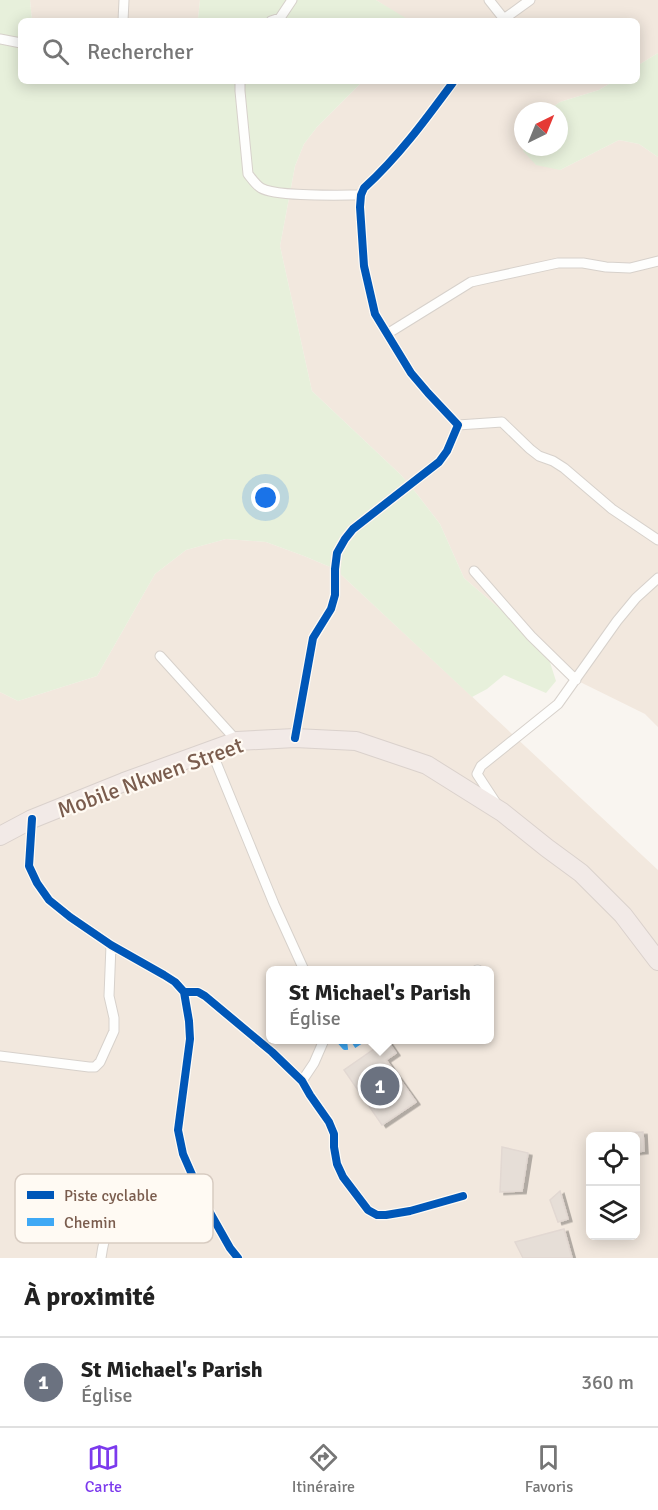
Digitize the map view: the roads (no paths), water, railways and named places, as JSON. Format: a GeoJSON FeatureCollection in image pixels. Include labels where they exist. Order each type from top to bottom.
{"type":"FeatureCollection","features":[{"type":"Feature","properties":{"kind":"highway","name":"Mobile Nkwen Street"},"geometry":{"type":"LineString","coordinates":[[1,837],[32,819],[124,782],[237,741],[295,738],[356,741],[427,765],[502,812],[581,873],[623,915],[658,960]]}},
{"type":"Feature","properties":{"kind":"street"},"geometry":{"type":"LineString","coordinates":[[123,18],[124,0]]}},
{"type":"Feature","properties":{"kind":"street"},"geometry":{"type":"LineString","coordinates":[[280,18],[292,0]]}},
{"type":"Feature","properties":{"kind":"street"},"geometry":{"type":"LineString","coordinates":[[489,0],[501,18]]}},
{"type":"Feature","properties":{"kind":"street"},"geometry":{"type":"LineString","coordinates":[[505,18],[530,0]]}},
{"type":"Feature","properties":{"kind":"street"},"geometry":{"type":"LineString","coordinates":[[0,39],[18,42]]}},
{"type":"Feature","properties":{"kind":"street"},"geometry":{"type":"LineString","coordinates":[[240,84],[248,174],[261,189],[276,193],[361,195]]}},
{"type":"Feature","properties":{"kind":"street"},"geometry":{"type":"LineString","coordinates":[[452,84],[392,161],[364,188],[360,207],[364,266],[375,314],[411,373],[458,425]]}},
{"type":"Feature","properties":{"kind":"street"},"geometry":{"type":"LineString","coordinates":[[387,334],[471,282],[558,263],[583,262],[606,267],[630,268],[658,261]]}},
{"type":"Feature","properties":{"kind":"street"},"geometry":{"type":"LineString","coordinates":[[458,425],[502,422],[539,456],[564,468],[612,509],[658,540]]}},
{"type":"Feature","properties":{"kind":"street"},"geometry":{"type":"LineString","coordinates":[[295,738],[313,638],[331,609],[335,595],[337,553],[353,529],[439,462],[458,425]]}},
{"type":"Feature","properties":{"kind":"street"},"geometry":{"type":"LineString","coordinates":[[474,571],[531,636],[576,680]]}},
{"type":"Feature","properties":{"kind":"street"},"geometry":{"type":"LineString","coordinates":[[502,812],[477,774],[481,766],[558,704],[623,614],[636,598],[658,578]]}},
{"type":"Feature","properties":{"kind":"street"},"geometry":{"type":"LineString","coordinates":[[160,656],[237,741]]}},
{"type":"Feature","properties":{"kind":"street"},"geometry":{"type":"LineString","coordinates":[[211,750],[274,904],[302,966]]}},
{"type":"Feature","properties":{"kind":"street"},"geometry":{"type":"LineString","coordinates":[[32,819],[29,866],[36,883],[49,900],[111,945],[175,982],[184,992],[190,1039],[178,1130],[183,1154],[192,1174]]}},
{"type":"Feature","properties":{"kind":"street"},"geometry":{"type":"LineString","coordinates":[[0,1056],[89,1067],[95,1067],[100,1062],[114,1031],[114,1018],[109,996],[111,945]]}},
{"type":"Feature","properties":{"kind":"street"},"geometry":{"type":"LineString","coordinates":[[184,992],[198,992],[205,996],[302,1080],[329,1122],[334,1134],[337,1164],[368,1210],[377,1215],[386,1215],[410,1211],[463,1196]]}},
{"type":"Feature","properties":{"kind":"street"},"geometry":{"type":"LineString","coordinates":[[302,1080],[314,1063],[322,1044]]}},
{"type":"Feature","properties":{"kind":"street"},"geometry":{"type":"LineString","coordinates":[[213,1218],[238,1258]]}},
{"type":"Feature","properties":{"kind":"street"},"geometry":{"type":"LineString","coordinates":[[101,1258],[103,1243]]}},
{"type":"Feature","properties":{"kind":"place","name":"St Michael's Parish"},"geometry":{"type":"Point","coordinates":[380,1086]}}]}
